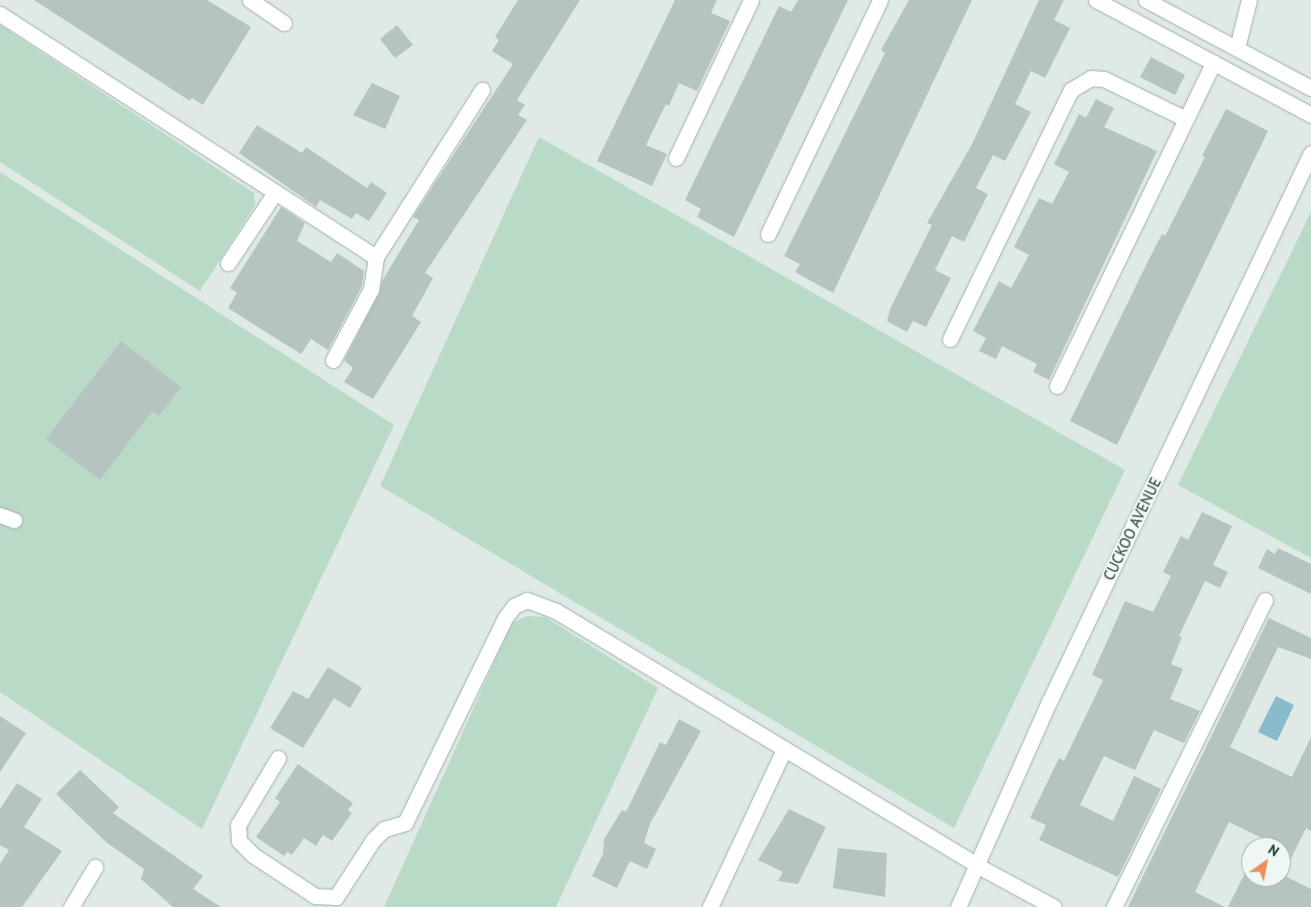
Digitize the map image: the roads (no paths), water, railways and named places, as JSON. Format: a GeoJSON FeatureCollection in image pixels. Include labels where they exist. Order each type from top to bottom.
{"type":"FeatureCollection","features":[{"type":"Feature","properties":{"kind":"street"},"geometry":{"type":"LineString","coordinates":[[250,0],[284,23]]}},
{"type":"Feature","properties":{"kind":"street"},"geometry":{"type":"LineString","coordinates":[[676,158],[752,0]]}},
{"type":"Feature","properties":{"kind":"street"},"geometry":{"type":"LineString","coordinates":[[768,234],[880,0]]}},
{"type":"Feature","properties":{"kind":"street"},"geometry":{"type":"LineString","coordinates":[[1096,0],[1311,115]]}},
{"type":"Feature","properties":{"kind":"street"},"geometry":{"type":"LineString","coordinates":[[1146,0],[1311,88]]}},
{"type":"Feature","properties":{"kind":"street"},"geometry":{"type":"LineString","coordinates":[[1237,48],[1249,0]]}},
{"type":"Feature","properties":{"kind":"street"},"geometry":{"type":"LineString","coordinates":[[0,14],[274,194],[376,257]]}},
{"type":"Feature","properties":{"kind":"street"},"geometry":{"type":"LineString","coordinates":[[1057,386],[1213,63]]}},
{"type":"Feature","properties":{"kind":"street"},"geometry":{"type":"LineString","coordinates":[[950,339],[1071,90],[1091,78],[1104,79],[1186,119]]}},
{"type":"Feature","properties":{"kind":"street"},"geometry":{"type":"LineString","coordinates":[[333,360],[371,289],[376,257],[482,90]]}},
{"type":"Feature","properties":{"kind":"street","name":"CUCKOO AVENUE"},"geometry":{"type":"LineString","coordinates":[[958,907],[978,866],[1049,702],[1311,153]]}},
{"type":"Feature","properties":{"kind":"street"},"geometry":{"type":"LineString","coordinates":[[228,263],[274,194]]}},
{"type":"Feature","properties":{"kind":"street"},"geometry":{"type":"LineString","coordinates":[[278,758],[238,826],[239,841],[253,855],[315,896],[336,896],[373,840],[384,829],[405,823],[505,618],[514,606],[527,600],[556,611],[978,866],[1054,907]]}},
{"type":"Feature","properties":{"kind":"street"},"geometry":{"type":"LineString","coordinates":[[1114,907],[1266,600]]}},
{"type":"Feature","properties":{"kind":"street"},"geometry":{"type":"LineString","coordinates":[[710,907],[784,750]]}},
{"type":"Feature","properties":{"kind":"street"},"geometry":{"type":"LineString","coordinates":[[71,907],[95,867]]}},
{"type":"Feature","properties":{"kind":"water"},"geometry":{"type":"Polygon","coordinates":[[[1276,696],[1294,705],[1277,741],[1258,732],[1276,696]]]}}]}
